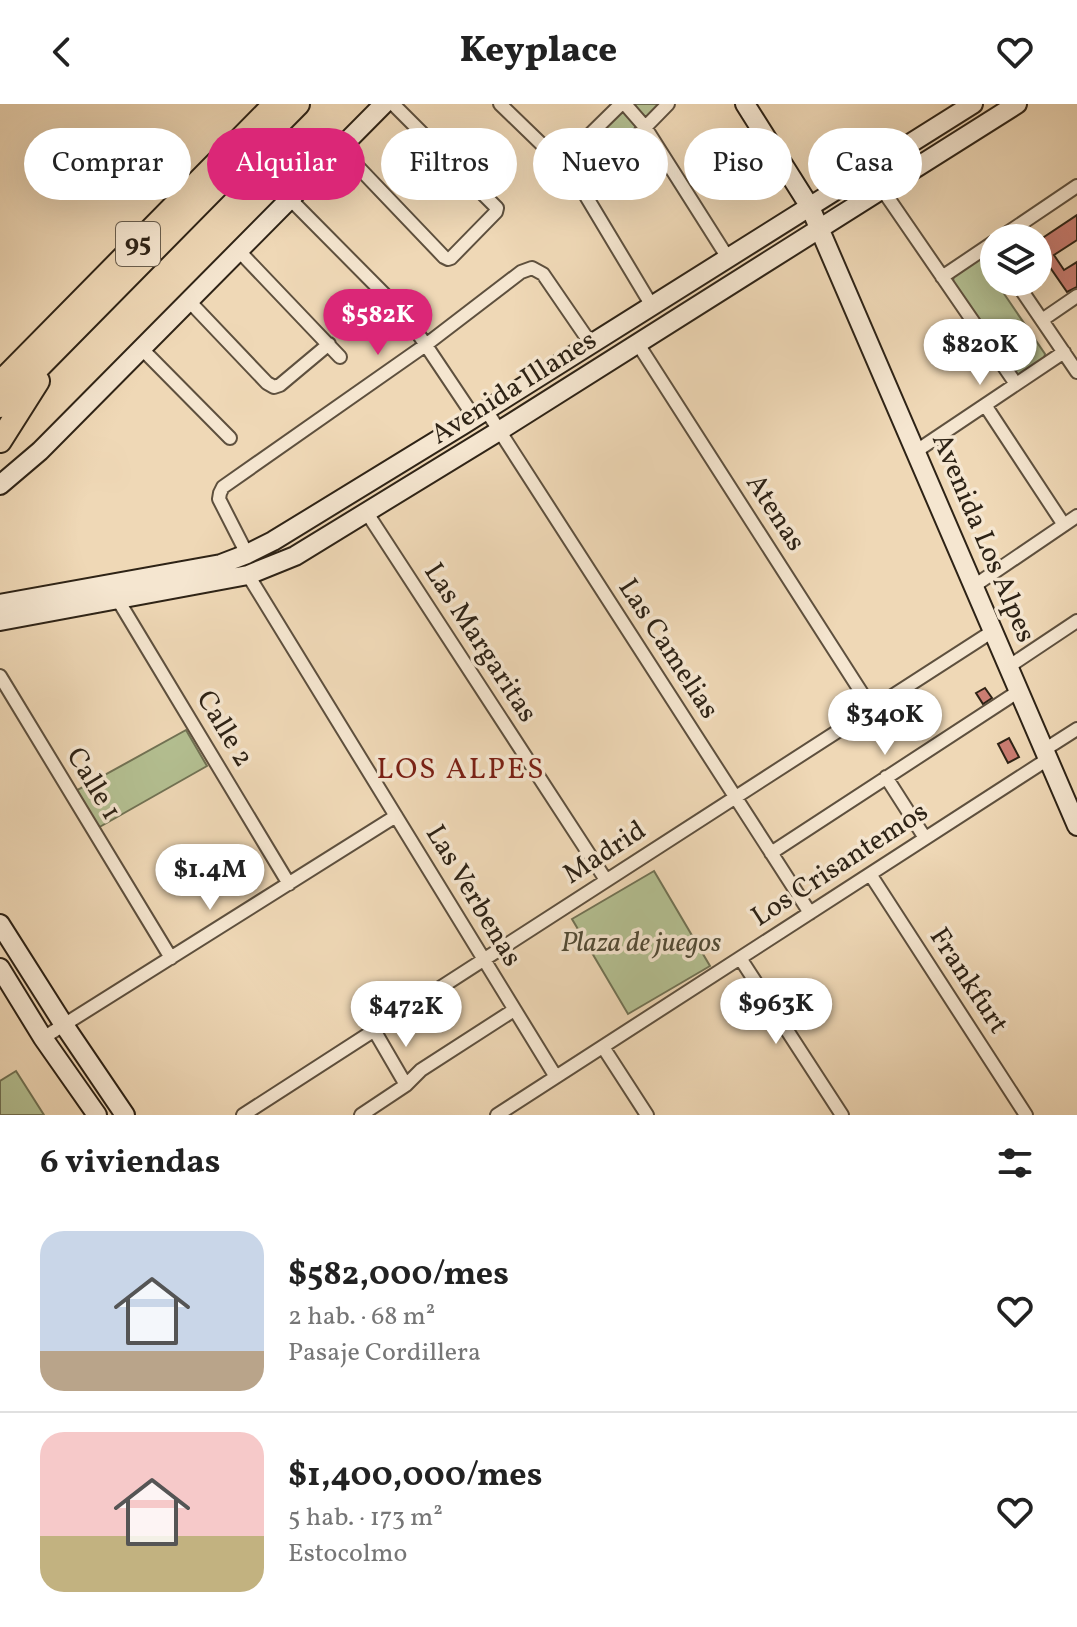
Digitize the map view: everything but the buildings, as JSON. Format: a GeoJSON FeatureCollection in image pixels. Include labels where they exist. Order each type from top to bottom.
{"type":"FeatureCollection","features":[{"type":"Feature","properties":{"kind":"highway","name":"95"},"geometry":{"type":"LineString","coordinates":[[0,383],[275,104]]}},
{"type":"Feature","properties":{"kind":"highway","name":"95"},"geometry":{"type":"LineString","coordinates":[[0,406],[298,104]]}},
{"type":"Feature","properties":{"kind":"highway"},"geometry":{"type":"LineString","coordinates":[[0,441],[73,332]]}},
{"type":"Feature","properties":{"kind":"main road"},"geometry":{"type":"LineString","coordinates":[[360,128],[384,104]]}},
{"type":"Feature","properties":{"kind":"main road","name":"Avenida Los Alpes"},"geometry":{"type":"LineString","coordinates":[[745,104],[810,207],[1077,824]]}},
{"type":"Feature","properties":{"kind":"main road","name":"Avenida Illanes"},"geometry":{"type":"LineString","coordinates":[[0,604],[208,567],[247,554],[480,413],[973,104]]}},
{"type":"Feature","properties":{"kind":"main road","name":"Avenida Illanes"},"geometry":{"type":"LineString","coordinates":[[922,164],[1017,104]]}},
{"type":"Feature","properties":{"kind":"main road"},"geometry":{"type":"LineString","coordinates":[[0,485],[40,451],[289,200]]}},
{"type":"Feature","properties":{"kind":"main road","name":"Avenida Illanes"},"geometry":{"type":"LineString","coordinates":[[0,621],[248,575],[295,556],[865,200]]}},
{"type":"Feature","properties":{"kind":"main road"},"geometry":{"type":"LineString","coordinates":[[0,924],[125,1115]]}},
{"type":"Feature","properties":{"kind":"main road"},"geometry":{"type":"LineString","coordinates":[[0,968],[43,1038],[97,1115]]}},
{"type":"Feature","properties":{"kind":"street"},"geometry":{"type":"LineString","coordinates":[[365,174],[448,259],[496,212],[497,208],[393,104]]}},
{"type":"Feature","properties":{"kind":"street"},"geometry":{"type":"LineString","coordinates":[[500,104],[533,136]]}},
{"type":"Feature","properties":{"kind":"street"},"geometry":{"type":"LineString","coordinates":[[598,128],[623,104],[645,127],[728,258]]}},
{"type":"Feature","properties":{"kind":"street"},"geometry":{"type":"LineString","coordinates":[[645,127],[668,104]]}},
{"type":"Feature","properties":{"kind":"street"},"geometry":{"type":"LineString","coordinates":[[1021,224],[1077,186]]}},
{"type":"Feature","properties":{"kind":"street","name":"Las Camelias"},"geometry":{"type":"LineString","coordinates":[[291,200],[407,317],[480,413],[499,431],[810,913]]}},
{"type":"Feature","properties":{"kind":"street"},"geometry":{"type":"LineString","coordinates":[[588,200],[652,306]]}},
{"type":"Feature","properties":{"kind":"street"},"geometry":{"type":"LineString","coordinates":[[890,200],[1016,384]]}},
{"type":"Feature","properties":{"kind":"street"},"geometry":{"type":"LineString","coordinates":[[239,251],[340,357]]}},
{"type":"Feature","properties":{"kind":"street"},"geometry":{"type":"LineString","coordinates":[[942,277],[980,251]]}},
{"type":"Feature","properties":{"kind":"street"},"geometry":{"type":"LineString","coordinates":[[247,554],[219,499],[223,487],[427,344],[521,272],[532,268],[543,274],[591,344]]}},
{"type":"Feature","properties":{"kind":"street"},"geometry":{"type":"LineString","coordinates":[[1026,296],[1077,372]]}},
{"type":"Feature","properties":{"kind":"street"},"geometry":{"type":"LineString","coordinates":[[1042,320],[1077,296]]}},
{"type":"Feature","properties":{"kind":"street"},"geometry":{"type":"LineString","coordinates":[[189,301],[274,387],[329,344]]}},
{"type":"Feature","properties":{"kind":"street","name":"Atenas"},"geometry":{"type":"LineString","coordinates":[[638,344],[872,709]]}},
{"type":"Feature","properties":{"kind":"street"},"geometry":{"type":"LineString","coordinates":[[141,348],[230,438]]}},
{"type":"Feature","properties":{"kind":"street"},"geometry":{"type":"LineString","coordinates":[[915,452],[1064,352]]}},
{"type":"Feature","properties":{"kind":"street"},"geometry":{"type":"LineString","coordinates":[[985,405],[1064,525]]}},
{"type":"Feature","properties":{"kind":"street","name":"Las Margaritas"},"geometry":{"type":"LineString","coordinates":[[367,513],[606,880]]}},
{"type":"Feature","properties":{"kind":"street"},"geometry":{"type":"LineString","coordinates":[[974,586],[1077,516]]}},
{"type":"Feature","properties":{"kind":"street","name":"Las Verbenas"},"geometry":{"type":"LineString","coordinates":[[248,575],[556,1077]]}},
{"type":"Feature","properties":{"kind":"street","name":"Calle 2"},"geometry":{"type":"LineString","coordinates":[[118,600],[289,884]]}},
{"type":"Feature","properties":{"kind":"street"},"geometry":{"type":"LineString","coordinates":[[1008,667],[1077,621]]}},
{"type":"Feature","properties":{"kind":"street","name":"Madrid"},"geometry":{"type":"LineString","coordinates":[[243,1115],[993,631]]}},
{"type":"Feature","properties":{"kind":"street","name":"Calle 1"},"geometry":{"type":"LineString","coordinates":[[0,676],[171,958]]}},
{"type":"Feature","properties":{"kind":"street"},"geometry":{"type":"LineString","coordinates":[[771,853],[1019,691]]}},
{"type":"Feature","properties":{"kind":"street","name":"Los Crisantemos"},"geometry":{"type":"LineString","coordinates":[[497,1115],[925,838],[1077,729]]}},
{"type":"Feature","properties":{"kind":"street"},"geometry":{"type":"LineString","coordinates":[[886,777],[925,838]]}},
{"type":"Feature","properties":{"kind":"street"},"geometry":{"type":"LineString","coordinates":[[43,1038],[396,816]]}},
{"type":"Feature","properties":{"kind":"street","name":"Frankfurt"},"geometry":{"type":"LineString","coordinates":[[870,874],[1026,1115]]}},
{"type":"Feature","properties":{"kind":"street"},"geometry":{"type":"LineString","coordinates":[[740,958],[842,1115]]}},
{"type":"Feature","properties":{"kind":"street"},"geometry":{"type":"LineString","coordinates":[[361,1115],[406,1085],[421,1070],[514,1010]]}},
{"type":"Feature","properties":{"kind":"street"},"geometry":{"type":"LineString","coordinates":[[374,1030],[406,1085]]}},
{"type":"Feature","properties":{"kind":"street"},"geometry":{"type":"LineString","coordinates":[[603,1047],[647,1115]]}},
{"type":"Feature","properties":{"kind":"green space"},"geometry":{"type":"Polygon","coordinates":[[[625,104],[664,104],[641,128],[600,128],[625,104]]]}},
{"type":"Feature","properties":{"kind":"green space"},"geometry":{"type":"Polygon","coordinates":[[[980,257],[980,296],[1006,296],[1045,354],[1043,362],[1020,378],[1014,376],[953,282],[954,274],[980,257]]]}},
{"type":"Feature","properties":{"kind":"green space"},"geometry":{"type":"Polygon","coordinates":[[[186,730],[207,766],[96,829],[74,792],[186,730]]]}},
{"type":"Feature","properties":{"kind":"green space","name":"Plaza de juegos"},"geometry":{"type":"Polygon","coordinates":[[[654,871],[710,966],[628,1014],[572,919],[654,871]]]}},
{"type":"Feature","properties":{"kind":"green space"},"geometry":{"type":"Polygon","coordinates":[[[16,1071],[44,1115],[0,1115],[0,1081],[16,1071]]]}},
{"type":"Feature","properties":{"kind":"district","name":"LOS ALPES"},"geometry":{"type":"Point","coordinates":[461,770]}}]}
